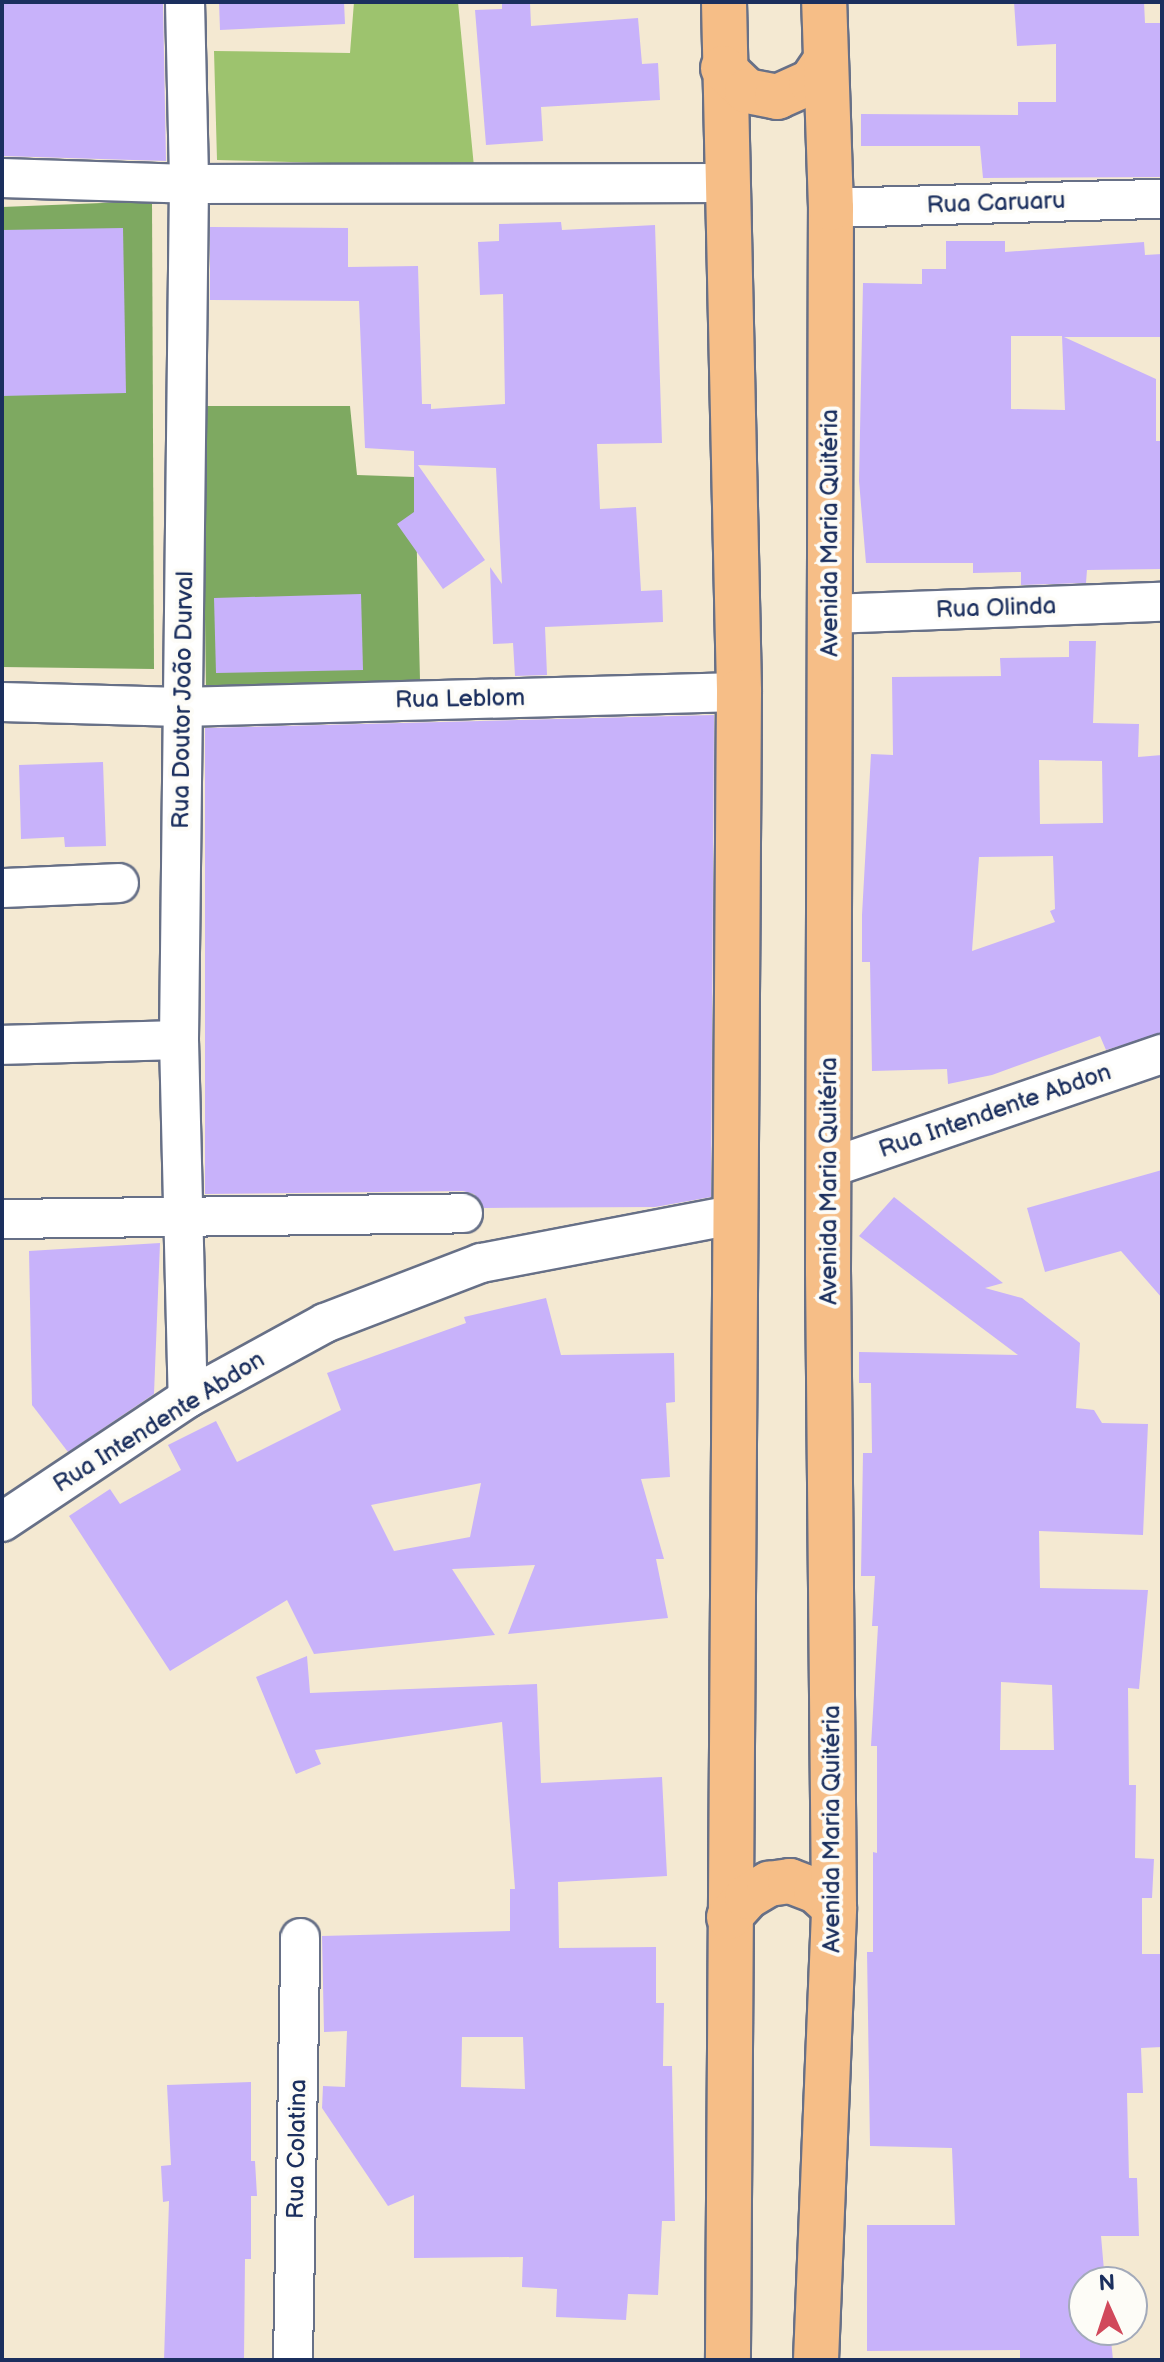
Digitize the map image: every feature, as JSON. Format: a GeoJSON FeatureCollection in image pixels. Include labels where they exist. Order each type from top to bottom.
{"type":"FeatureCollection","features":[{"type":"Feature","properties":{"kind":"main road"},"geometry":{"type":"LineString","coordinates":[[724,2],[723,68],[739,692],[733,1215],[728,2360]]}},
{"type":"Feature","properties":{"kind":"main road","name":"Avenida Maria Quitéria"},"geometry":{"type":"LineString","coordinates":[[816,2360],[834,1907],[829,1168],[831,208],[824,2]]}},
{"type":"Feature","properties":{"kind":"main road"},"geometry":{"type":"LineString","coordinates":[[723,68],[747,91],[777,97],[811,82],[825,61]]}},
{"type":"Feature","properties":{"kind":"main road"},"geometry":{"type":"LineString","coordinates":[[729,1917],[747,1897],[769,1884],[790,1881],[816,1891],[834,1907]]}},
{"type":"Feature","properties":{"kind":"street","name":"Rua Doutor João Durval"},"geometry":{"type":"LineString","coordinates":[[185,2],[189,184],[179,1040],[180,1218],[188,1398]]}},
{"type":"Feature","properties":{"kind":"street"},"geometry":{"type":"LineString","coordinates":[[2,178],[189,184],[727,183]]}},
{"type":"Feature","properties":{"kind":"street","name":"Rua Caruaru"},"geometry":{"type":"LineString","coordinates":[[831,208],[1162,199]]}},
{"type":"Feature","properties":{"kind":"street","name":"Rua Olinda"},"geometry":{"type":"LineString","coordinates":[[829,614],[1162,602]]}},
{"type":"Feature","properties":{"kind":"street","name":"Rua Leblom"},"geometry":{"type":"LineString","coordinates":[[2,702],[181,707],[739,692]]}},
{"type":"Feature","properties":{"kind":"street"},"geometry":{"type":"LineString","coordinates":[[2,888],[119,883]]}},
{"type":"Feature","properties":{"kind":"street"},"geometry":{"type":"LineString","coordinates":[[2,1045],[179,1040]]}},
{"type":"Feature","properties":{"kind":"street","name":"Rua Intendente Abdon"},"geometry":{"type":"LineString","coordinates":[[829,1168],[1162,1054]]}},
{"type":"Feature","properties":{"kind":"street"},"geometry":{"type":"LineString","coordinates":[[2,1219],[463,1213]]}},
{"type":"Feature","properties":{"kind":"street","name":"Rua Intendente Abdon"},"geometry":{"type":"LineString","coordinates":[[2,1522],[188,1398],[325,1323],[481,1263],[733,1215]]}},
{"type":"Feature","properties":{"kind":"street","name":"Rua Colatina"},"geometry":{"type":"LineString","coordinates":[[293,2360],[300,1938]]}},
{"type":"Feature","properties":{"kind":"green space"},"geometry":{"type":"Polygon","coordinates":[[[354,2],[458,2],[474,167],[217,160],[214,51],[350,53],[354,2]]]}},
{"type":"Feature","properties":{"kind":"green space"},"geometry":{"type":"Polygon","coordinates":[[[152,201],[154,669],[2,667],[2,207],[152,201]]]}},
{"type":"Feature","properties":{"kind":"green space"},"geometry":{"type":"Polygon","coordinates":[[[202,406],[350,406],[357,475],[415,477],[420,680],[206,688],[202,406]]]}},
{"type":"Feature","properties":{"kind":"building"},"geometry":{"type":"Polygon","coordinates":[[[2,2],[163,2],[166,161],[2,156],[2,2]]]}},
{"type":"Feature","properties":{"kind":"building"},"geometry":{"type":"Polygon","coordinates":[[[219,2],[344,2],[345,24],[220,30],[219,2]]]}},
{"type":"Feature","properties":{"kind":"building"},"geometry":{"type":"Polygon","coordinates":[[[502,2],[530,2],[531,26],[638,18],[642,64],[658,63],[660,100],[541,107],[543,141],[486,145],[475,10],[502,9],[502,2]]]}},
{"type":"Feature","properties":{"kind":"building"},"geometry":{"type":"Polygon","coordinates":[[[1014,2],[1144,2],[1145,23],[1162,23],[1162,177],[983,178],[980,146],[861,146],[861,114],[1018,115],[1018,102],[1056,102],[1056,44],[1017,46],[1014,2]]]}},
{"type":"Feature","properties":{"kind":"building"},"geometry":{"type":"Polygon","coordinates":[[[561,222],[562,230],[655,225],[662,443],[597,444],[600,509],[636,507],[641,591],[662,590],[663,622],[545,627],[547,675],[515,676],[513,643],[493,644],[490,567],[502,584],[496,468],[418,465],[485,560],[443,589],[397,524],[414,512],[414,451],[365,448],[359,301],[210,300],[210,227],[348,228],[348,267],[418,266],[422,404],[431,404],[431,409],[505,404],[503,294],[480,295],[478,242],[499,241],[499,224],[561,222]]]}},
{"type":"Feature","properties":{"kind":"building"},"geometry":{"type":"Polygon","coordinates":[[[123,228],[126,393],[2,396],[2,230],[123,228]]]}},
{"type":"Feature","properties":{"kind":"building"},"geometry":{"type":"Polygon","coordinates":[[[946,241],[1005,241],[1005,252],[1144,242],[1145,255],[1162,254],[1162,337],[1064,337],[1156,379],[1156,441],[1162,441],[1162,569],[1087,570],[1086,583],[1021,585],[1021,572],[973,573],[973,563],[866,563],[859,481],[863,283],[922,284],[922,269],[946,269],[946,241]],[[1011,336],[1011,409],[1065,410],[1062,336],[1011,336]]]}},
{"type":"Feature","properties":{"kind":"building"},"geometry":{"type":"Polygon","coordinates":[[[361,594],[363,670],[216,673],[214,598],[361,594]]]}},
{"type":"Feature","properties":{"kind":"building"},"geometry":{"type":"Polygon","coordinates":[[[1069,641],[1096,641],[1093,723],[1139,724],[1138,757],[1162,755],[1162,1033],[1106,1050],[1100,1036],[992,1075],[948,1084],[947,1069],[872,1071],[870,962],[862,962],[862,915],[871,754],[893,755],[892,677],[1001,676],[1000,658],[1069,657],[1069,641]],[[1039,760],[1040,824],[1103,823],[1102,761],[1039,760]],[[1053,856],[979,857],[972,951],[1055,922],[1050,911],[1055,909],[1053,856]]]}},
{"type":"Feature","properties":{"kind":"building"},"geometry":{"type":"Polygon","coordinates":[[[714,715],[711,1197],[655,1207],[484,1208],[474,1194],[463,1191],[205,1194],[205,728],[714,715]]]}},
{"type":"Feature","properties":{"kind":"building"},"geometry":{"type":"Polygon","coordinates":[[[103,762],[106,846],[65,847],[64,837],[21,839],[19,765],[103,762]]]}},
{"type":"Feature","properties":{"kind":"building"},"geometry":{"type":"Polygon","coordinates":[[[1162,1170],[1162,1298],[1121,1251],[1045,1272],[1027,1208],[1162,1170]]]}},
{"type":"Feature","properties":{"kind":"building"},"geometry":{"type":"Polygon","coordinates":[[[894,1197],[1003,1283],[985,1288],[1022,1298],[1080,1343],[1076,1408],[1094,1410],[1102,1423],[1148,1424],[1143,1535],[1039,1531],[1040,1588],[1148,1590],[1139,1689],[1128,1688],[1129,1785],[1136,1785],[1135,1858],[1154,1859],[1152,1898],[1142,1898],[1142,1954],[1162,1954],[1162,2047],[1141,2048],[1143,2093],[1127,2093],[1129,2178],[1137,2178],[1139,2236],[1101,2236],[1104,2266],[1068,2266],[1068,2346],[1112,2346],[1113,2360],[1020,2360],[1020,2350],[867,2351],[867,2225],[955,2225],[952,2148],[870,2146],[867,1952],[873,1952],[873,1852],[877,1853],[877,1746],[871,1746],[878,1626],[872,1626],[875,1576],[861,1576],[863,1453],[872,1453],[871,1383],[859,1383],[859,1352],[1018,1355],[859,1236],[894,1197]],[[1001,1682],[1000,1750],[1054,1750],[1052,1685],[1001,1682]]]}},
{"type":"Feature","properties":{"kind":"building"},"geometry":{"type":"Polygon","coordinates":[[[160,1243],[154,1394],[68,1452],[32,1405],[29,1251],[160,1243]]]}},
{"type":"Feature","properties":{"kind":"building"},"geometry":{"type":"Polygon","coordinates":[[[546,1298],[561,1355],[674,1353],[675,1402],[666,1403],[670,1477],[641,1479],[664,1559],[656,1559],[668,1618],[508,1634],[535,1565],[452,1569],[495,1635],[314,1654],[287,1600],[170,1671],[69,1516],[110,1489],[120,1504],[181,1470],[168,1445],[216,1421],[237,1462],[341,1410],[327,1373],[466,1323],[464,1317],[546,1298]],[[481,1483],[371,1505],[394,1551],[470,1537],[481,1483]]]}},
{"type":"Feature","properties":{"kind":"building"},"geometry":{"type":"Polygon","coordinates":[[[307,1656],[310,1693],[537,1684],[541,1783],[662,1777],[667,1876],[558,1882],[559,1948],[656,1947],[656,2003],[664,2003],[663,2066],[672,2066],[675,2221],[662,2221],[658,2295],[628,2294],[626,2320],[556,2317],[557,2289],[522,2287],[523,2257],[414,2258],[414,2195],[388,2206],[322,2108],[323,2086],[345,2087],[347,2031],[324,2032],[322,1936],[510,1931],[510,1889],[515,1889],[502,1722],[315,1750],[321,1764],[296,1774],[256,1677],[307,1656]],[[462,2037],[461,2087],[525,2089],[523,2037],[462,2037]]]}},
{"type":"Feature","properties":{"kind":"building"},"geometry":{"type":"Polygon","coordinates":[[[251,2082],[251,2161],[255,2161],[257,2196],[251,2196],[251,2259],[245,2259],[244,2360],[164,2360],[169,2201],[163,2202],[161,2166],[171,2165],[167,2085],[251,2082]]]}}]}
